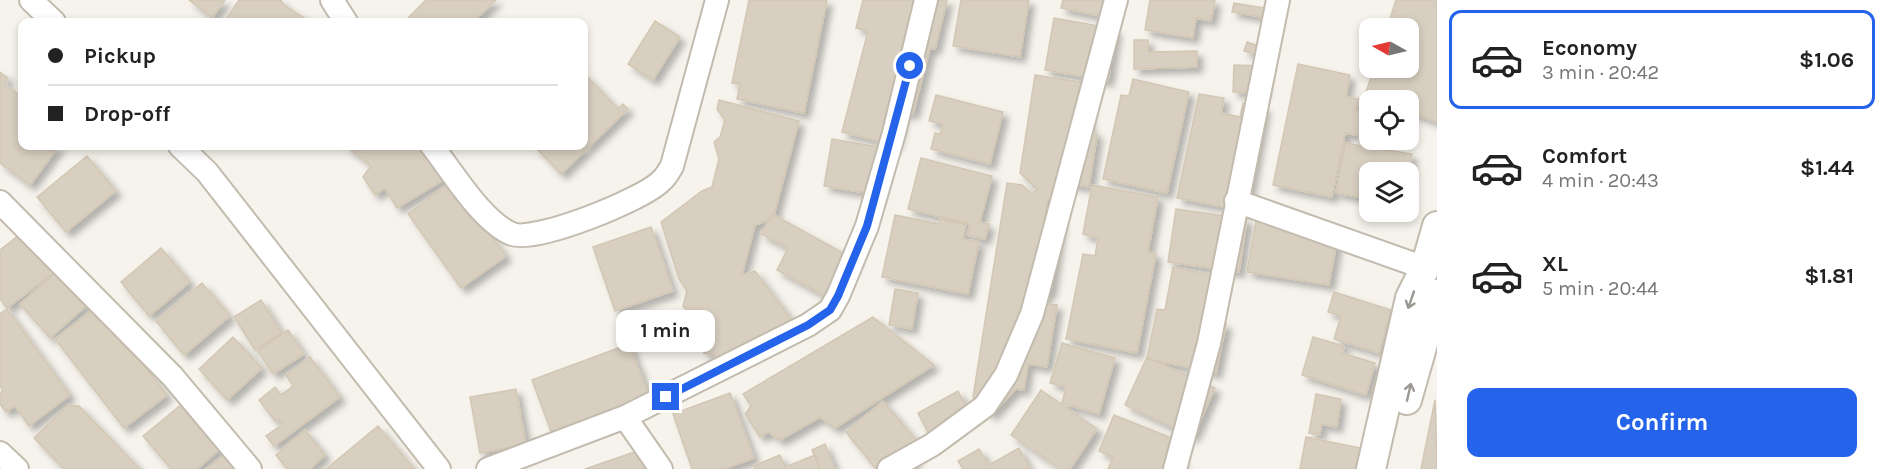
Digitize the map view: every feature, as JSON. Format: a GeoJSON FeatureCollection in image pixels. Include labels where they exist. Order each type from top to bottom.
{"type":"FeatureCollection","features":[{"type":"Feature","properties":{"kind":"street"},"geometry":{"type":"LineString","coordinates":[[31,0],[50,18]]}},
{"type":"Feature","properties":{"kind":"street"},"geometry":{"type":"LineString","coordinates":[[332,0],[343,18]]}},
{"type":"Feature","properties":{"kind":"street"},"geometry":{"type":"LineString","coordinates":[[435,150],[490,219],[513,234],[530,235],[587,220],[661,182],[672,166],[717,0]]}},
{"type":"Feature","properties":{"kind":"street"},"geometry":{"type":"LineString","coordinates":[[488,469],[625,417],[808,325],[830,310],[867,226],[894,133],[926,0]]}},
{"type":"Feature","properties":{"kind":"street"},"geometry":{"type":"LineString","coordinates":[[889,469],[932,445],[985,406],[1006,375],[1032,314],[1116,0]]}},
{"type":"Feature","properties":{"kind":"street"},"geometry":{"type":"LineString","coordinates":[[1175,469],[1209,343],[1236,201],[1277,10],[1286,0]]}},
{"type":"Feature","properties":{"kind":"street"},"geometry":{"type":"LineString","coordinates":[[184,150],[207,172],[439,469]]}},
{"type":"Feature","properties":{"kind":"street"},"geometry":{"type":"LineString","coordinates":[[1236,201],[1425,268]]}},
{"type":"Feature","properties":{"kind":"street"},"geometry":{"type":"LineString","coordinates":[[0,202],[173,377],[250,469]]}},
{"type":"Feature","properties":{"kind":"street"},"geometry":{"type":"LineString","coordinates":[[1371,469],[1410,298],[1425,268],[1437,226]]}},
{"type":"Feature","properties":{"kind":"street"},"geometry":{"type":"LineString","coordinates":[[1390,469],[1416,362],[1436,307]]}},
{"type":"Feature","properties":{"kind":"street"},"geometry":{"type":"LineString","coordinates":[[625,417],[661,469]]}},
{"type":"Feature","properties":{"kind":"street"},"geometry":{"type":"LineString","coordinates":[[0,453],[17,469]]}},
{"type":"Feature","properties":{"kind":"building"},"geometry":{"type":"Polygon","coordinates":[[[189,0],[225,0],[212,18],[189,0]]]}},
{"type":"Feature","properties":{"kind":"building"},"geometry":{"type":"Polygon","coordinates":[[[239,0],[281,0],[284,5],[304,18],[227,18],[239,0]]]}},
{"type":"Feature","properties":{"kind":"building"},"geometry":{"type":"Polygon","coordinates":[[[426,0],[496,0],[477,18],[409,17],[426,0]]]}},
{"type":"Feature","properties":{"kind":"building"},"geometry":{"type":"Polygon","coordinates":[[[749,0],[827,0],[804,113],[737,99],[740,84],[732,83],[749,0]]]}},
{"type":"Feature","properties":{"kind":"building"},"geometry":{"type":"Polygon","coordinates":[[[863,0],[947,0],[935,49],[930,48],[913,114],[904,111],[895,145],[842,132],[868,31],[856,28],[863,0]]]}},
{"type":"Feature","properties":{"kind":"building"},"geometry":{"type":"Polygon","coordinates":[[[961,0],[1029,0],[1020,57],[953,46],[961,0]]]}},
{"type":"Feature","properties":{"kind":"building"},"geometry":{"type":"Polygon","coordinates":[[[1063,0],[1114,0],[1111,18],[1061,8],[1063,0]]]}},
{"type":"Feature","properties":{"kind":"building"},"geometry":{"type":"Polygon","coordinates":[[[1150,0],[1215,1],[1211,21],[1196,18],[1193,38],[1145,30],[1150,0]]]}},
{"type":"Feature","properties":{"kind":"building"},"geometry":{"type":"Polygon","coordinates":[[[1396,0],[1437,0],[1437,122],[1419,116],[1419,90],[1367,90],[1371,78],[1419,78],[1419,18],[1390,18],[1396,0]]]}},
{"type":"Feature","properties":{"kind":"building"},"geometry":{"type":"Polygon","coordinates":[[[1234,3],[1264,8],[1262,17],[1232,12],[1234,3]]]}},
{"type":"Feature","properties":{"kind":"building"},"geometry":{"type":"Polygon","coordinates":[[[1054,18],[1116,29],[1108,81],[1045,70],[1054,18]]]}},
{"type":"Feature","properties":{"kind":"building"},"geometry":{"type":"Polygon","coordinates":[[[655,21],[680,37],[653,80],[628,64],[655,21]]]}},
{"type":"Feature","properties":{"kind":"building"},"geometry":{"type":"Polygon","coordinates":[[[1134,40],[1148,40],[1148,52],[1197,51],[1197,67],[1134,69],[1134,40]]]}},
{"type":"Feature","properties":{"kind":"building"},"geometry":{"type":"Polygon","coordinates":[[[1247,42],[1267,49],[1264,57],[1244,51],[1247,42]]]}},
{"type":"Feature","properties":{"kind":"building"},"geometry":{"type":"Polygon","coordinates":[[[1298,64],[1350,75],[1346,97],[1359,99],[1356,111],[1359,112],[1359,136],[1345,133],[1332,197],[1273,185],[1298,64]]]}},
{"type":"Feature","properties":{"kind":"building"},"geometry":{"type":"Polygon","coordinates":[[[1234,65],[1264,66],[1263,93],[1233,92],[1234,65]]]}},
{"type":"Feature","properties":{"kind":"building"},"geometry":{"type":"Polygon","coordinates":[[[0,72],[8,78],[4,84],[18,94],[18,150],[56,150],[30,185],[0,163],[0,72]]]}},
{"type":"Feature","properties":{"kind":"building"},"geometry":{"type":"Polygon","coordinates":[[[1035,75],[1087,83],[1089,128],[1097,135],[1089,187],[1064,183],[1061,201],[1047,200],[1045,219],[1061,221],[1051,290],[1040,303],[1057,305],[1047,367],[1028,364],[1024,390],[1016,389],[991,415],[973,397],[1007,183],[1022,185],[1032,194],[1037,189],[1020,173],[1035,75]]]}},
{"type":"Feature","properties":{"kind":"building"},"geometry":{"type":"Polygon","coordinates":[[[588,77],[618,109],[623,104],[628,109],[588,148],[588,77]]]}},
{"type":"Feature","properties":{"kind":"building"},"geometry":{"type":"Polygon","coordinates":[[[1133,79],[1189,92],[1167,193],[1103,179],[1121,95],[1129,96],[1133,79]]]}},
{"type":"Feature","properties":{"kind":"building"},"geometry":{"type":"Polygon","coordinates":[[[1199,94],[1224,98],[1221,113],[1240,117],[1243,103],[1265,107],[1246,211],[1177,198],[1199,94]]]}},
{"type":"Feature","properties":{"kind":"building"},"geometry":{"type":"Polygon","coordinates":[[[936,95],[1003,112],[990,164],[931,149],[935,133],[940,134],[943,124],[929,121],[936,95]]]}},
{"type":"Feature","properties":{"kind":"building"},"geometry":{"type":"Polygon","coordinates":[[[719,100],[799,121],[773,219],[755,225],[742,275],[755,271],[795,324],[721,364],[714,355],[704,353],[694,319],[683,306],[687,291],[679,279],[661,222],[702,191],[712,187],[719,159],[714,142],[720,137],[725,120],[717,109],[719,100]]]}},
{"type":"Feature","properties":{"kind":"building"},"geometry":{"type":"Polygon","coordinates":[[[832,139],[885,148],[878,195],[824,186],[832,139]]]}},
{"type":"Feature","properties":{"kind":"building"},"geometry":{"type":"Polygon","coordinates":[[[1345,143],[1359,145],[1359,150],[1388,150],[1412,154],[1410,162],[1359,162],[1359,197],[1336,193],[1345,143]]]}},
{"type":"Feature","properties":{"kind":"building"},"geometry":{"type":"Polygon","coordinates":[[[350,150],[437,150],[447,178],[397,208],[385,188],[375,195],[363,177],[370,167],[350,150]]]}},
{"type":"Feature","properties":{"kind":"building"},"geometry":{"type":"Polygon","coordinates":[[[538,150],[586,150],[561,174],[538,150]]]}},
{"type":"Feature","properties":{"kind":"building"},"geometry":{"type":"Polygon","coordinates":[[[87,156],[116,191],[66,232],[37,197],[87,156]]]}},
{"type":"Feature","properties":{"kind":"building"},"geometry":{"type":"Polygon","coordinates":[[[921,158],[992,176],[980,222],[989,224],[985,239],[967,235],[970,224],[908,209],[921,158]]]}},
{"type":"Feature","properties":{"kind":"building"},"geometry":{"type":"Polygon","coordinates":[[[452,181],[506,256],[461,288],[408,214],[452,181]]]}},
{"type":"Feature","properties":{"kind":"building"},"geometry":{"type":"Polygon","coordinates":[[[1092,185],[1158,197],[1148,252],[1156,254],[1137,353],[1066,339],[1083,254],[1095,256],[1098,238],[1083,234],[1092,185]]]}},
{"type":"Feature","properties":{"kind":"building"},"geometry":{"type":"Polygon","coordinates":[[[1176,209],[1247,219],[1239,272],[1168,262],[1176,209]]]}},
{"type":"Feature","properties":{"kind":"building"},"geometry":{"type":"Polygon","coordinates":[[[772,214],[854,259],[832,300],[777,270],[788,248],[761,234],[772,214]]]}},
{"type":"Feature","properties":{"kind":"building"},"geometry":{"type":"Polygon","coordinates":[[[895,215],[939,224],[940,219],[966,224],[963,239],[979,242],[968,294],[882,277],[895,215]]]}},
{"type":"Feature","properties":{"kind":"building"},"geometry":{"type":"Polygon","coordinates":[[[1256,221],[1338,235],[1329,285],[1247,272],[1256,221]]]}},
{"type":"Feature","properties":{"kind":"building"},"geometry":{"type":"Polygon","coordinates":[[[30,226],[61,267],[7,308],[0,299],[0,250],[30,226]]]}},
{"type":"Feature","properties":{"kind":"building"},"geometry":{"type":"Polygon","coordinates":[[[651,227],[673,291],[615,311],[593,247],[651,227]]]}},
{"type":"Feature","properties":{"kind":"building"},"geometry":{"type":"Polygon","coordinates":[[[161,248],[190,282],[149,316],[121,282],[161,248]]]}},
{"type":"Feature","properties":{"kind":"building"},"geometry":{"type":"Polygon","coordinates":[[[1173,267],[1217,276],[1209,320],[1226,324],[1216,373],[1147,359],[1157,309],[1165,310],[1173,267]]]}},
{"type":"Feature","properties":{"kind":"building"},"geometry":{"type":"Polygon","coordinates":[[[57,271],[87,305],[50,338],[20,304],[57,271]]]}},
{"type":"Feature","properties":{"kind":"building"},"geometry":{"type":"Polygon","coordinates":[[[202,283],[230,316],[184,355],[156,321],[202,283]]]}},
{"type":"Feature","properties":{"kind":"building"},"geometry":{"type":"Polygon","coordinates":[[[895,289],[918,293],[912,329],[889,325],[895,289]]]}},
{"type":"Feature","properties":{"kind":"building"},"geometry":{"type":"Polygon","coordinates":[[[1334,292],[1391,310],[1379,353],[1334,339],[1341,316],[1328,312],[1334,292]]]}},
{"type":"Feature","properties":{"kind":"building"},"geometry":{"type":"Polygon","coordinates":[[[261,300],[282,333],[255,350],[234,317],[261,300]]]}},
{"type":"Feature","properties":{"kind":"building"},"geometry":{"type":"Polygon","coordinates":[[[98,306],[167,395],[124,428],[55,339],[98,306]]]}},
{"type":"Feature","properties":{"kind":"building"},"geometry":{"type":"Polygon","coordinates":[[[7,309],[70,395],[29,426],[15,406],[6,412],[0,404],[0,393],[3,391],[0,386],[0,314],[7,309]]]}},
{"type":"Feature","properties":{"kind":"building"},"geometry":{"type":"Polygon","coordinates":[[[873,317],[934,365],[835,428],[820,417],[780,440],[768,432],[760,437],[745,414],[751,406],[743,394],[873,317]]]}},
{"type":"Feature","properties":{"kind":"building"},"geometry":{"type":"Polygon","coordinates":[[[288,330],[304,354],[273,374],[258,351],[288,330]]]}},
{"type":"Feature","properties":{"kind":"building"},"geometry":{"type":"Polygon","coordinates":[[[233,337],[262,368],[227,400],[199,369],[233,337]]]}},
{"type":"Feature","properties":{"kind":"building"},"geometry":{"type":"Polygon","coordinates":[[[1313,337],[1344,346],[1342,353],[1375,363],[1366,395],[1302,375],[1313,337]]]}},
{"type":"Feature","properties":{"kind":"building"},"geometry":{"type":"Polygon","coordinates":[[[1062,343],[1115,358],[1099,414],[1062,403],[1066,387],[1050,383],[1062,343]]]}},
{"type":"Feature","properties":{"kind":"building"},"geometry":{"type":"Polygon","coordinates":[[[629,344],[651,401],[553,437],[532,380],[629,344]]]}},
{"type":"Feature","properties":{"kind":"building"},"geometry":{"type":"Polygon","coordinates":[[[310,357],[340,397],[274,446],[266,436],[283,424],[279,419],[275,421],[259,400],[275,387],[281,395],[293,386],[286,375],[310,357]]]}},
{"type":"Feature","properties":{"kind":"building"},"geometry":{"type":"Polygon","coordinates":[[[1147,357],[1215,388],[1193,437],[1125,405],[1147,357]]]}},
{"type":"Feature","properties":{"kind":"building"},"geometry":{"type":"Polygon","coordinates":[[[516,389],[526,444],[480,453],[470,397],[516,389]]]}},
{"type":"Feature","properties":{"kind":"building"},"geometry":{"type":"Polygon","coordinates":[[[1041,390],[1097,429],[1070,469],[1061,469],[1011,435],[1041,390]]]}},
{"type":"Feature","properties":{"kind":"building"},"geometry":{"type":"Polygon","coordinates":[[[958,391],[971,416],[931,438],[918,413],[958,391]]]}},
{"type":"Feature","properties":{"kind":"building"},"geometry":{"type":"Polygon","coordinates":[[[730,393],[754,458],[724,469],[692,469],[673,414],[730,393]]]}},
{"type":"Feature","properties":{"kind":"building"},"geometry":{"type":"Polygon","coordinates":[[[1316,394],[1341,399],[1337,427],[1321,424],[1320,435],[1309,433],[1316,394]]]}},
{"type":"Feature","properties":{"kind":"building"},"geometry":{"type":"Polygon","coordinates":[[[188,399],[226,444],[197,469],[171,469],[143,436],[188,399]]]}},
{"type":"Feature","properties":{"kind":"building"},"geometry":{"type":"Polygon","coordinates":[[[1435,400],[1437,469],[1421,469],[1435,400]]]}},
{"type":"Feature","properties":{"kind":"building"},"geometry":{"type":"Polygon","coordinates":[[[883,401],[920,445],[911,469],[876,469],[846,432],[883,401]]]}},
{"type":"Feature","properties":{"kind":"building"},"geometry":{"type":"Polygon","coordinates":[[[68,405],[79,406],[140,469],[64,469],[34,438],[68,405]]]}},
{"type":"Feature","properties":{"kind":"building"},"geometry":{"type":"Polygon","coordinates":[[[1114,415],[1177,440],[1183,469],[1108,469],[1113,457],[1099,451],[1114,415]]]}},
{"type":"Feature","properties":{"kind":"building"},"geometry":{"type":"Polygon","coordinates":[[[378,426],[414,469],[326,469],[378,426]]]}},
{"type":"Feature","properties":{"kind":"building"},"geometry":{"type":"Polygon","coordinates":[[[305,430],[325,455],[310,469],[287,469],[276,455],[305,430]]]}},
{"type":"Feature","properties":{"kind":"building"},"geometry":{"type":"Polygon","coordinates":[[[1306,437],[1365,449],[1361,469],[1300,469],[1306,437]]]}},
{"type":"Feature","properties":{"kind":"building"},"geometry":{"type":"Polygon","coordinates":[[[825,444],[835,469],[820,469],[812,450],[825,444]]]}},
{"type":"Feature","properties":{"kind":"building"},"geometry":{"type":"Polygon","coordinates":[[[649,447],[657,469],[585,469],[649,447]]]}},
{"type":"Feature","properties":{"kind":"building"},"geometry":{"type":"Polygon","coordinates":[[[1019,448],[1030,469],[963,469],[958,461],[979,449],[989,465],[1019,448]]]}},
{"type":"Feature","properties":{"kind":"building"},"geometry":{"type":"Polygon","coordinates":[[[232,450],[246,469],[206,469],[232,450]]]}},
{"type":"Feature","properties":{"kind":"building"},"geometry":{"type":"Polygon","coordinates":[[[780,455],[785,467],[815,455],[820,469],[755,469],[753,466],[780,455]]]}},
{"type":"Feature","properties":{"kind":"route"},"geometry":{"type":"LineString","coordinates":[[666,397],[808,325],[830,310],[867,226],[894,133],[910,66]]}}]}
